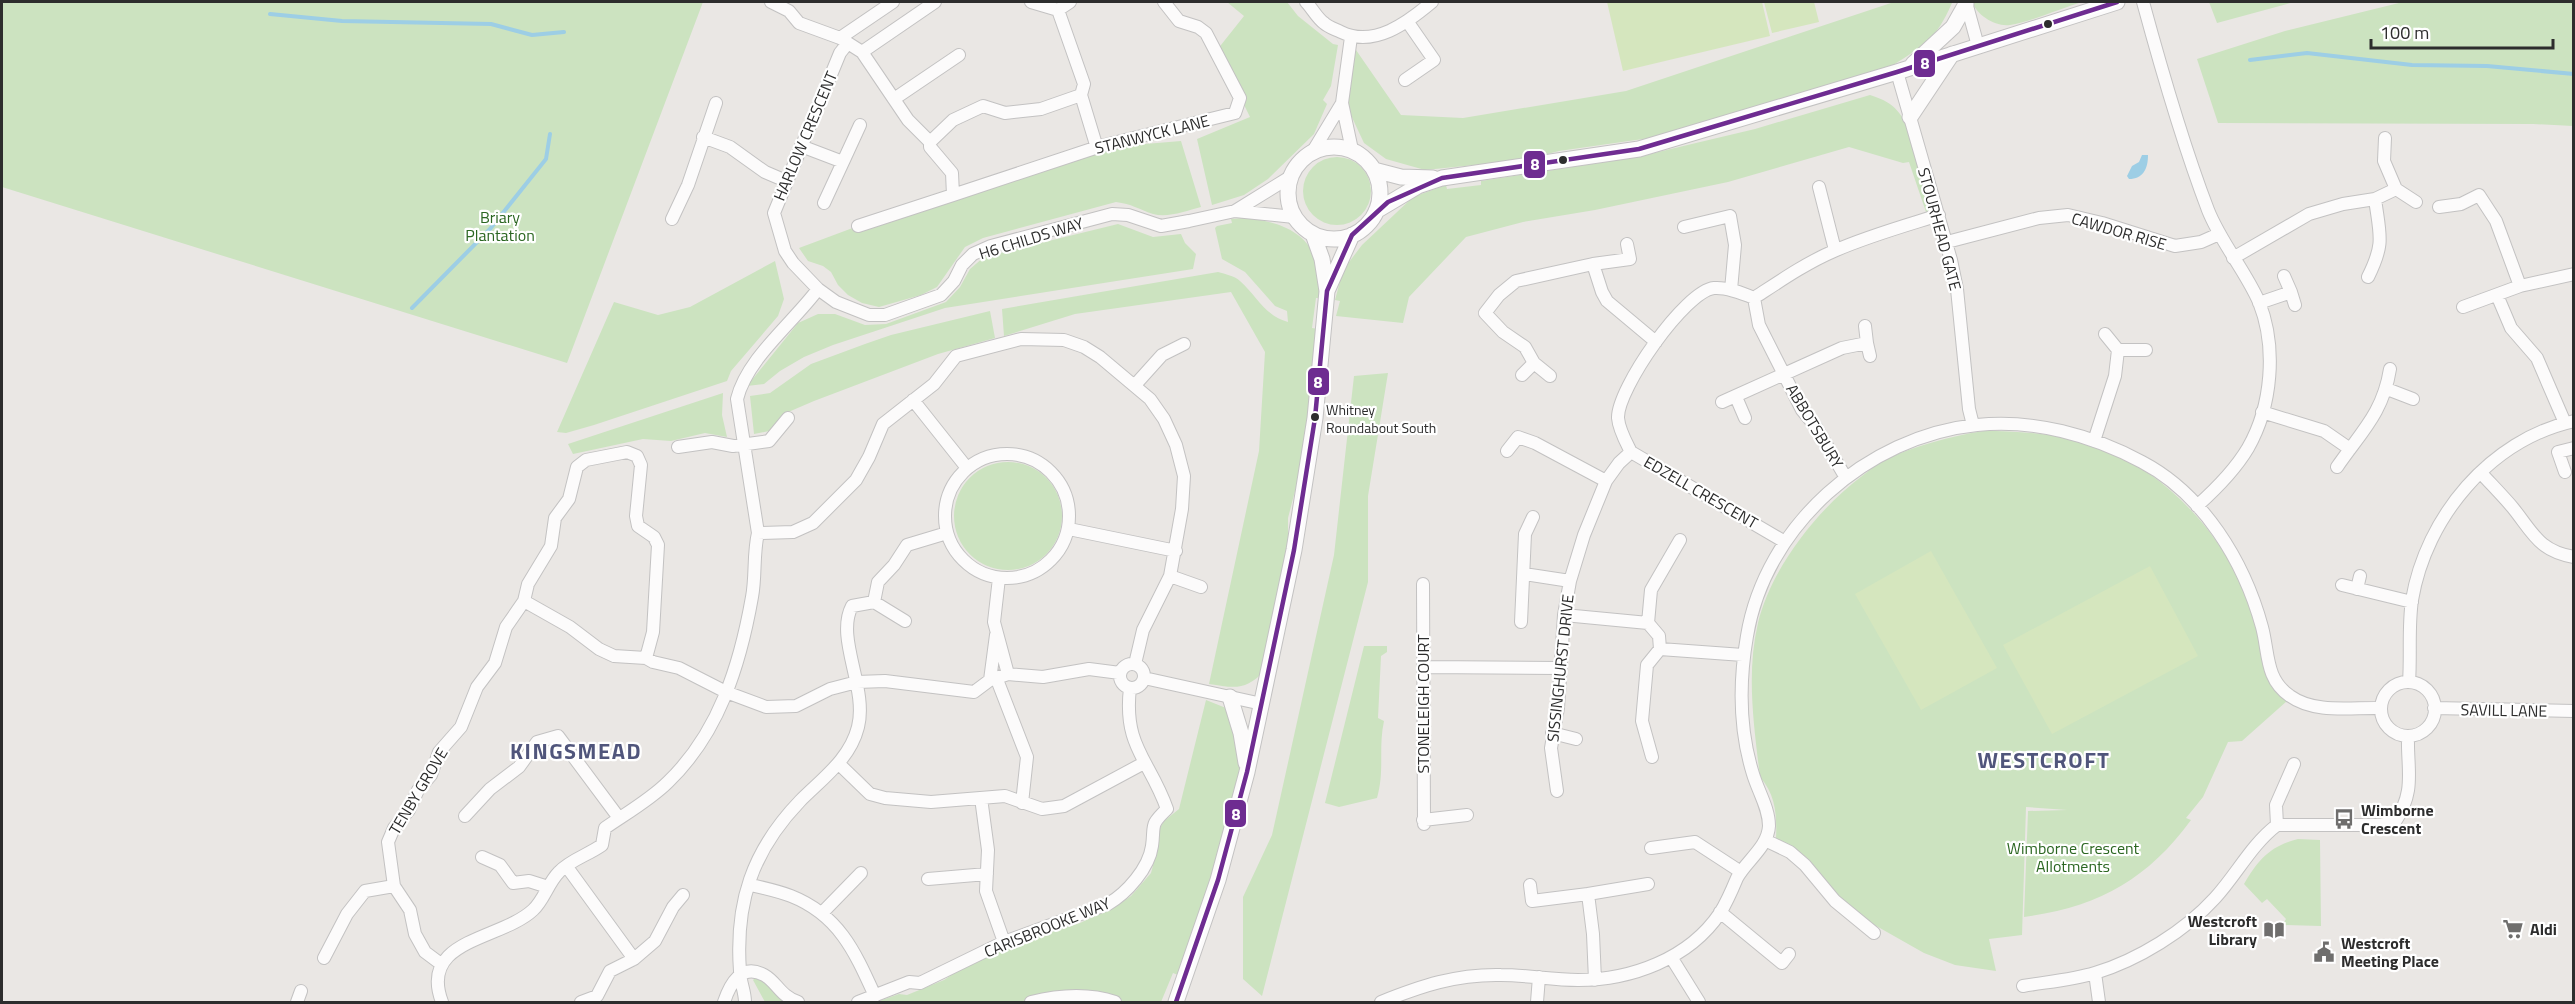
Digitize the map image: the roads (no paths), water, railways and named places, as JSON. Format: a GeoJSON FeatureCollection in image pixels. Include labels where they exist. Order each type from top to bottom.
{"type":"FeatureCollection","features":[{"type":"Feature","properties":{"kind":"street"},"geometry":{"type":"LineString","coordinates":[[771,2],[789,11],[799,23],[843,41],[862,52],[908,120],[930,142],[930,147],[952,173],[953,195]]}},
{"type":"Feature","properties":{"kind":"street","name":"HARLOW CRESCENT"},"geometry":{"type":"LineString","coordinates":[[818,289],[784,251],[774,219],[776,207],[843,41],[893,2]]}},
{"type":"Feature","properties":{"kind":"street"},"geometry":{"type":"LineString","coordinates":[[862,52],[935,2]]}},
{"type":"Feature","properties":{"kind":"street"},"geometry":{"type":"LineString","coordinates":[[1030,2],[1058,10],[1071,2]]}},
{"type":"Feature","properties":{"kind":"street","name":"STANWYCK LANE"},"geometry":{"type":"LineString","coordinates":[[858,226],[1097,148],[1235,112],[1240,98],[1206,33],[1198,27],[1179,21],[1164,2]]}},
{"type":"Feature","properties":{"kind":"street"},"geometry":{"type":"LineString","coordinates":[[1306,2],[1325,24],[1351,37],[1368,38],[1387,33],[1432,2]]}},
{"type":"Feature","properties":{"kind":"street"},"geometry":{"type":"LineString","coordinates":[[2143,2],[2191,166],[2219,234],[2259,303],[2270,353],[2262,412],[2248,447],[2229,475],[2197,506]]}},
{"type":"Feature","properties":{"kind":"street"},"geometry":{"type":"LineString","coordinates":[[1966,3],[1978,46]]}},
{"type":"Feature","properties":{"kind":"street"},"geometry":{"type":"LineString","coordinates":[[1903,70],[1953,27],[1966,3]]}},
{"type":"Feature","properties":{"kind":"street"},"geometry":{"type":"LineString","coordinates":[[1376,211],[1418,186],[1442,178],[1639,149],[1903,70],[2110,3]]}},
{"type":"Feature","properties":{"kind":"street"},"geometry":{"type":"LineString","coordinates":[[1058,10],[1084,84],[1081,95],[1097,148]]}},
{"type":"Feature","properties":{"kind":"street"},"geometry":{"type":"LineString","coordinates":[[1405,80],[1434,60],[1407,21]]}},
{"type":"Feature","properties":{"kind":"street"},"geometry":{"type":"LineString","coordinates":[[1351,37],[1342,103],[1352,150]]}},
{"type":"Feature","properties":{"kind":"street"},"geometry":{"type":"LineString","coordinates":[[1910,117],[1952,54]]}},
{"type":"Feature","properties":{"kind":"street"},"geometry":{"type":"LineString","coordinates":[[894,99],[959,55]]}},
{"type":"Feature","properties":{"kind":"street","name":"STOURHEAD GATE"},"geometry":{"type":"LineString","coordinates":[[1903,70],[1910,117],[1947,242],[1957,289],[1969,409],[1973,425]]}},
{"type":"Feature","properties":{"kind":"street"},"geometry":{"type":"LineString","coordinates":[[930,142],[953,120],[983,106],[1005,113],[1041,109],[1081,95]]}},
{"type":"Feature","properties":{"kind":"street"},"geometry":{"type":"LineString","coordinates":[[672,219],[688,184],[716,103]]}},
{"type":"Feature","properties":{"kind":"street"},"geometry":{"type":"LineString","coordinates":[[1313,151],[1326,147],[1352,150],[1365,158],[1374,170],[1379,190],[1376,211],[1370,221],[1352,235],[1339,239],[1326,238],[1302,227],[1294,217],[1289,205],[1287,191],[1295,167],[1313,151],[1342,103]]}},
{"type":"Feature","properties":{"kind":"street"},"geometry":{"type":"LineString","coordinates":[[824,203],[860,125]]}},
{"type":"Feature","properties":{"kind":"street"},"geometry":{"type":"LineString","coordinates":[[704,137],[730,147],[765,172],[786,180]]}},
{"type":"Feature","properties":{"kind":"street"},"geometry":{"type":"LineString","coordinates":[[2385,138],[2385,161],[2396,189],[2416,202]]}},
{"type":"Feature","properties":{"kind":"street"},"geometry":{"type":"LineString","coordinates":[[801,146],[843,162]]}},
{"type":"Feature","properties":{"kind":"street"},"geometry":{"type":"LineString","coordinates":[[1374,170],[1401,177],[1442,178]]}},
{"type":"Feature","properties":{"kind":"street","name":"H6 CHILDS WAY"},"geometry":{"type":"LineString","coordinates":[[818,289],[836,302],[858,312],[885,315],[941,295],[954,281],[962,265],[973,254],[991,246],[1112,214],[1128,215],[1161,226],[1189,221],[1231,211],[1290,177]]}},
{"type":"Feature","properties":{"kind":"street"},"geometry":{"type":"LineString","coordinates":[[1819,186],[1834,250]]}},
{"type":"Feature","properties":{"kind":"street"},"geometry":{"type":"LineString","coordinates":[[2233,258],[2309,214],[2343,204],[2375,199],[2396,189]]}},
{"type":"Feature","properties":{"kind":"street"},"geometry":{"type":"LineString","coordinates":[[2439,207],[2461,204],[2479,195],[2496,221],[2520,285]]}},
{"type":"Feature","properties":{"kind":"street"},"geometry":{"type":"LineString","coordinates":[[2368,277],[2379,254],[2380,241],[2375,199]]}},
{"type":"Feature","properties":{"kind":"street","name":"H6 CHILDS WAY"},"geometry":{"type":"LineString","coordinates":[[1231,211],[1294,217]]}},
{"type":"Feature","properties":{"kind":"street"},"geometry":{"type":"LineString","coordinates":[[1754,298],[1834,250],[1939,215]]}},
{"type":"Feature","properties":{"kind":"street","name":"CAWDOR RISE"},"geometry":{"type":"LineString","coordinates":[[1947,242],[2039,218],[2068,215],[2175,246],[2201,242],[2219,234]]}},
{"type":"Feature","properties":{"kind":"street"},"geometry":{"type":"LineString","coordinates":[[1684,227],[1730,216],[1735,245],[1731,290]]}},
{"type":"Feature","properties":{"kind":"street"},"geometry":{"type":"LineString","coordinates":[[1176,1002],[1218,880],[1247,772],[1294,550],[1315,418],[1327,291],[1322,259],[1313,234]]}},
{"type":"Feature","properties":{"kind":"street"},"geometry":{"type":"LineString","coordinates":[[1327,291],[1352,235]]}},
{"type":"Feature","properties":{"kind":"street"},"geometry":{"type":"LineString","coordinates":[[1550,376],[1534,363],[1525,347],[1503,332],[1485,313],[1498,295],[1515,282],[1593,264],[1630,259],[1627,244]]}},
{"type":"Feature","properties":{"kind":"street"},"geometry":{"type":"LineString","coordinates":[[1593,264],[1607,301],[1656,342]]}},
{"type":"Feature","properties":{"kind":"street"},"geometry":{"type":"LineString","coordinates":[[2463,307],[2520,285],[2574,274]]}},
{"type":"Feature","properties":{"kind":"street"},"geometry":{"type":"LineString","coordinates":[[2284,276],[2295,305]]}},
{"type":"Feature","properties":{"kind":"street","name":"EDZELL CRESCENT"},"geometry":{"type":"LineString","coordinates":[[1754,298],[1731,290],[1713,288],[1694,297],[1656,342],[1626,389],[1618,417],[1623,436],[1631,452],[1785,542]]}},
{"type":"Feature","properties":{"kind":"street"},"geometry":{"type":"LineString","coordinates":[[442,1002],[436,987],[441,964],[451,952],[468,942],[520,920],[535,909],[560,870],[602,845],[605,828],[666,784],[694,754],[709,731],[744,643],[755,582],[755,546],[758,533],[737,399],[740,388],[756,362],[818,289]]}},
{"type":"Feature","properties":{"kind":"street"},"geometry":{"type":"LineString","coordinates":[[2259,303],[2291,292]]}},
{"type":"Feature","properties":{"kind":"street"},"geometry":{"type":"LineString","coordinates":[[2409,682],[2412,602],[2419,570],[2436,529],[2481,473],[2508,448],[2536,432],[2569,422],[2537,358],[2511,328],[2497,295]]}},
{"type":"Feature","properties":{"kind":"street","name":"ABBOTSBURY"},"geometry":{"type":"LineString","coordinates":[[1754,298],[1759,325],[1802,410],[1816,427],[1846,478]]}},
{"type":"Feature","properties":{"kind":"street"},"geometry":{"type":"LineString","coordinates":[[1865,326],[1870,356]]}},
{"type":"Feature","properties":{"kind":"street"},"geometry":{"type":"LineString","coordinates":[[2094,441],[2115,376],[2118,350],[2105,334]]}},
{"type":"Feature","properties":{"kind":"street"},"geometry":{"type":"LineString","coordinates":[[758,533],[793,532],[813,523],[856,480],[883,424],[934,384],[956,356],[1021,339],[1064,340],[1084,347],[1150,399],[1164,419],[1176,445],[1184,477],[1182,509],[1170,576],[1143,630],[1135,664]]}},
{"type":"Feature","properties":{"kind":"street"},"geometry":{"type":"LineString","coordinates":[[1135,385],[1162,355],[1187,343]]}},
{"type":"Feature","properties":{"kind":"street","name":"ABBOTSBURY"},"geometry":{"type":"LineString","coordinates":[[1722,402],[1842,348],[1868,343]]}},
{"type":"Feature","properties":{"kind":"street"},"geometry":{"type":"LineString","coordinates":[[2118,350],[2146,350]]}},
{"type":"Feature","properties":{"kind":"street"},"geometry":{"type":"LineString","coordinates":[[1522,375],[1534,363]]}},
{"type":"Feature","properties":{"kind":"street"},"geometry":{"type":"LineString","coordinates":[[2337,467],[2368,427],[2387,389],[2390,369]]}},
{"type":"Feature","properties":{"kind":"street"},"geometry":{"type":"LineString","coordinates":[[2387,389],[2414,399]]}},
{"type":"Feature","properties":{"kind":"street"},"geometry":{"type":"LineString","coordinates":[[1736,397],[1745,418]]}},
{"type":"Feature","properties":{"kind":"street"},"geometry":{"type":"LineString","coordinates":[[913,400],[967,468]]}},
{"type":"Feature","properties":{"kind":"street"},"geometry":{"type":"LineString","coordinates":[[2262,412],[2324,431],[2350,449]]}},
{"type":"Feature","properties":{"kind":"street"},"geometry":{"type":"LineString","coordinates":[[678,447],[712,442],[733,446],[769,441],[788,418]]}},
{"type":"Feature","properties":{"kind":"street"},"geometry":{"type":"LineString","coordinates":[[1381,1002],[1424,985],[1466,977],[1500,975],[1596,980],[1629,976],[1671,957],[1701,936],[1720,912],[1741,872],[1765,840],[1769,825],[1745,739],[1742,710],[1743,655],[1749,617],[1772,561],[1813,507],[1846,478],[1892,450],[1923,437],[1973,425],[2024,425],[2059,430],[2094,441],[2144,462],[2174,484],[2197,506],[2228,546],[2243,574],[2263,629],[2270,672],[2277,684],[2292,698],[2309,705],[2381,708]]}},
{"type":"Feature","properties":{"kind":"street"},"geometry":{"type":"LineString","coordinates":[[1506,451],[1518,437],[1535,443],[1606,481]]}},
{"type":"Feature","properties":{"kind":"street"},"geometry":{"type":"LineString","coordinates":[[2565,472],[2558,452],[2574,448]]}},
{"type":"Feature","properties":{"kind":"street","name":"TENBY GROVE"},"geometry":{"type":"LineString","coordinates":[[441,964],[425,952],[415,934],[410,910],[394,886],[388,842],[394,828],[409,810],[418,790],[431,775],[439,752],[461,727],[477,687],[495,663],[506,627],[524,601],[528,584],[550,546],[555,518],[569,499],[577,467],[586,460],[627,452],[637,456],[641,465],[636,516],[638,526],[654,537],[658,545],[653,632],[646,658]]}},
{"type":"Feature","properties":{"kind":"street","name":"SISSINGHURST DRIVE"},"geometry":{"type":"LineString","coordinates":[[1557,791],[1551,748],[1558,708],[1559,668],[1570,580],[1584,535],[1606,481],[1619,462],[1631,452]]}},
{"type":"Feature","properties":{"kind":"street"},"geometry":{"type":"LineString","coordinates":[[999,454],[1016,454],[1036,461],[1052,472],[1064,489],[1069,508],[1068,529],[1062,546],[1051,561],[1036,572],[1018,578],[999,578],[981,573],[966,563],[954,550],[947,533],[944,515],[947,497],[955,481],[967,468],[982,459],[999,454]]}},
{"type":"Feature","properties":{"kind":"street"},"geometry":{"type":"LineString","coordinates":[[2481,473],[2512,507],[2538,543],[2556,554],[2574,557]]}},
{"type":"Feature","properties":{"kind":"street"},"geometry":{"type":"LineString","coordinates":[[1521,622],[1525,534],[1533,517]]}},
{"type":"Feature","properties":{"kind":"street"},"geometry":{"type":"LineString","coordinates":[[1068,529],[1176,551]]}},
{"type":"Feature","properties":{"kind":"street"},"geometry":{"type":"LineString","coordinates":[[874,602],[878,582],[907,545],[947,533]]}},
{"type":"Feature","properties":{"kind":"street"},"geometry":{"type":"LineString","coordinates":[[1648,623],[1651,590],[1680,540]]}},
{"type":"Feature","properties":{"kind":"street"},"geometry":{"type":"LineString","coordinates":[[1524,574],[1570,580]]}},
{"type":"Feature","properties":{"kind":"street"},"geometry":{"type":"LineString","coordinates":[[1170,576],[1201,587]]}},
{"type":"Feature","properties":{"kind":"street"},"geometry":{"type":"LineString","coordinates":[[2357,589],[2360,576]]}},
{"type":"Feature","properties":{"kind":"street"},"geometry":{"type":"LineString","coordinates":[[998,677],[994,622],[999,578]]}},
{"type":"Feature","properties":{"kind":"street","name":"STONELEIGH COURT"},"geometry":{"type":"LineString","coordinates":[[1423,584],[1424,822],[1467,815]]}},
{"type":"Feature","properties":{"kind":"street"},"geometry":{"type":"LineString","coordinates":[[2342,585],[2412,602]]}},
{"type":"Feature","properties":{"kind":"street"},"geometry":{"type":"LineString","coordinates":[[524,601],[570,627],[614,656],[646,658],[679,668],[726,693],[766,707],[796,706],[830,689],[857,682],[885,681],[974,692],[998,677],[1043,677],[1089,669],[1120,673]]}},
{"type":"Feature","properties":{"kind":"street"},"geometry":{"type":"LineString","coordinates":[[747,999],[740,974],[742,899],[751,885],[754,866],[767,841],[800,801],[838,764],[854,743],[862,712],[846,629],[847,615],[852,606],[874,602],[905,621]]}},
{"type":"Feature","properties":{"kind":"street"},"geometry":{"type":"LineString","coordinates":[[1564,615],[1648,623],[1659,636],[1660,650],[1647,665],[1642,721],[1652,757]]}},
{"type":"Feature","properties":{"kind":"street"},"geometry":{"type":"LineString","coordinates":[[996,634],[994,639],[1001,695],[1027,757],[1022,802]]}},
{"type":"Feature","properties":{"kind":"street"},"geometry":{"type":"LineString","coordinates":[[1660,650],[1743,655]]}},
{"type":"Feature","properties":{"kind":"street"},"geometry":{"type":"LineString","coordinates":[[1127,664],[1135,664],[1143,671],[1144,678],[1141,685],[1130,688],[1122,684],[1120,673],[1127,664]]}},
{"type":"Feature","properties":{"kind":"street"},"geometry":{"type":"LineString","coordinates":[[1423,667],[1559,668]]}},
{"type":"Feature","properties":{"kind":"street"},"geometry":{"type":"LineString","coordinates":[[1144,678],[1262,704]]}},
{"type":"Feature","properties":{"kind":"street"},"geometry":{"type":"LineString","coordinates":[[2409,682],[2424,688],[2433,700],[2434,708],[2432,722],[2422,732],[2408,736],[2400,735],[2386,725],[2381,708],[2387,693],[2400,684],[2409,682]]}},
{"type":"Feature","properties":{"kind":"street","name":"CARISBROOKE WAY"},"geometry":{"type":"LineString","coordinates":[[858,1002],[909,982],[920,983],[1004,942],[1108,904],[1118,898],[1142,871],[1152,846],[1151,829],[1167,809],[1160,789],[1144,762],[1129,725],[1130,688]]}},
{"type":"Feature","properties":{"kind":"street"},"geometry":{"type":"LineString","coordinates":[[1230,697],[1241,733],[1247,772]]}},
{"type":"Feature","properties":{"kind":"street","name":"SAVILL LANE"},"geometry":{"type":"LineString","coordinates":[[2434,708],[2574,711]]}},
{"type":"Feature","properties":{"kind":"street"},"geometry":{"type":"LineString","coordinates":[[1552,733],[1576,739]]}},
{"type":"Feature","properties":{"kind":"street"},"geometry":{"type":"LineString","coordinates":[[465,816],[490,789],[519,766],[537,742],[558,736],[619,818]]}},
{"type":"Feature","properties":{"kind":"street"},"geometry":{"type":"LineString","coordinates":[[2023,987],[2095,974],[2135,956],[2170,935],[2201,913],[2217,897],[2261,837],[2277,825],[2380,825],[2395,822],[2403,810],[2410,788],[2408,736]]}},
{"type":"Feature","properties":{"kind":"street"},"geometry":{"type":"LineString","coordinates":[[838,764],[870,794],[885,798],[931,802],[1005,796],[1042,808],[1064,806],[1144,762]]}},
{"type":"Feature","properties":{"kind":"street"},"geometry":{"type":"LineString","coordinates":[[2277,825],[2276,805],[2294,764]]}},
{"type":"Feature","properties":{"kind":"street"},"geometry":{"type":"LineString","coordinates":[[981,798],[988,850],[986,891],[1004,942]]}},
{"type":"Feature","properties":{"kind":"street"},"geometry":{"type":"LineString","coordinates":[[1765,840],[1790,852],[1835,901],[1874,933]]}},
{"type":"Feature","properties":{"kind":"street"},"geometry":{"type":"LineString","coordinates":[[1651,848],[1695,842],[1741,872]]}},
{"type":"Feature","properties":{"kind":"street"},"geometry":{"type":"LineString","coordinates":[[482,857],[500,866],[513,883],[529,881],[548,886]]}},
{"type":"Feature","properties":{"kind":"street"},"geometry":{"type":"LineString","coordinates":[[567,867],[633,959]]}},
{"type":"Feature","properties":{"kind":"street"},"geometry":{"type":"LineString","coordinates":[[822,913],[861,873]]}},
{"type":"Feature","properties":{"kind":"street"},"geometry":{"type":"LineString","coordinates":[[928,879],[987,874]]}},
{"type":"Feature","properties":{"kind":"street"},"geometry":{"type":"LineString","coordinates":[[1530,885],[1532,901],[1648,884]]}},
{"type":"Feature","properties":{"kind":"street"},"geometry":{"type":"LineString","coordinates":[[751,885],[792,896],[822,913],[842,932],[855,951],[875,996]]}},
{"type":"Feature","properties":{"kind":"street"},"geometry":{"type":"LineString","coordinates":[[324,958],[347,914],[365,891],[394,886]]}},
{"type":"Feature","properties":{"kind":"street"},"geometry":{"type":"LineString","coordinates":[[1588,894],[1596,980]]}},
{"type":"Feature","properties":{"kind":"street"},"geometry":{"type":"LineString","coordinates":[[581,1002],[597,996],[610,971],[633,959],[655,941],[683,895]]}},
{"type":"Feature","properties":{"kind":"street"},"geometry":{"type":"LineString","coordinates":[[1720,912],[1782,963],[1789,954]]}},
{"type":"Feature","properties":{"kind":"street"},"geometry":{"type":"LineString","coordinates":[[1671,957],[1699,1002]]}},
{"type":"Feature","properties":{"kind":"street"},"geometry":{"type":"LineString","coordinates":[[724,1002],[732,982],[740,974],[753,972],[765,976],[789,999],[798,1002]]}},
{"type":"Feature","properties":{"kind":"street"},"geometry":{"type":"LineString","coordinates":[[2095,974],[2099,1002]]}},
{"type":"Feature","properties":{"kind":"street"},"geometry":{"type":"LineString","coordinates":[[1537,1002],[1539,977]]}},
{"type":"Feature","properties":{"kind":"street"},"geometry":{"type":"LineString","coordinates":[[1031,1002],[1071,995],[1103,998],[1115,1002]]}},
{"type":"Feature","properties":{"kind":"water"},"geometry":{"type":"Polygon","coordinates":[[[2142,155],[2148,155],[2146,169],[2138,177],[2129,179],[2127,176],[2132,166],[2139,162],[2142,155]]]}},
{"type":"Feature","properties":{"kind":"waterway"},"geometry":{"type":"LineString","coordinates":[[270,14],[342,21],[491,24],[532,35],[564,32]]}},
{"type":"Feature","properties":{"kind":"waterway"},"geometry":{"type":"LineString","coordinates":[[2250,60],[2307,53],[2412,65],[2487,66],[2574,74]]}},
{"type":"Feature","properties":{"kind":"waterway"},"geometry":{"type":"LineString","coordinates":[[412,308],[490,229],[546,159],[550,134]]}},
{"type":"Feature","properties":{"kind":"place","name":"Whitney Roundabout South"},"geometry":{"type":"Point","coordinates":[1315,417]}},
{"type":"Feature","properties":{"kind":"place","name":"Wimborne Crescent"},"geometry":{"type":"Point","coordinates":[2344,819]}},
{"type":"Feature","properties":{"kind":"place","name":"Aldi"},"geometry":{"type":"Point","coordinates":[2513,929]}},
{"type":"Feature","properties":{"kind":"place","name":"Westcroft Library"},"geometry":{"type":"Point","coordinates":[2274,930]}},
{"type":"Feature","properties":{"kind":"place","name":"Westcroft Meeting Place"},"geometry":{"type":"Point","coordinates":[2324,952]}},
{"type":"Feature","properties":{"kind":"district","name":"KINGSMEAD"},"geometry":{"type":"Point","coordinates":[576,751]}},
{"type":"Feature","properties":{"kind":"district","name":"WESTCROFT"},"geometry":{"type":"Point","coordinates":[2044,760]}},
{"type":"Feature","properties":{"kind":"park label","name":"Briary Plantation"},"geometry":{"type":"Point","coordinates":[500,226]}},
{"type":"Feature","properties":{"kind":"park label","name":"Wimborne Crescent Allotments"},"geometry":{"type":"Point","coordinates":[2073,857]}}]}
